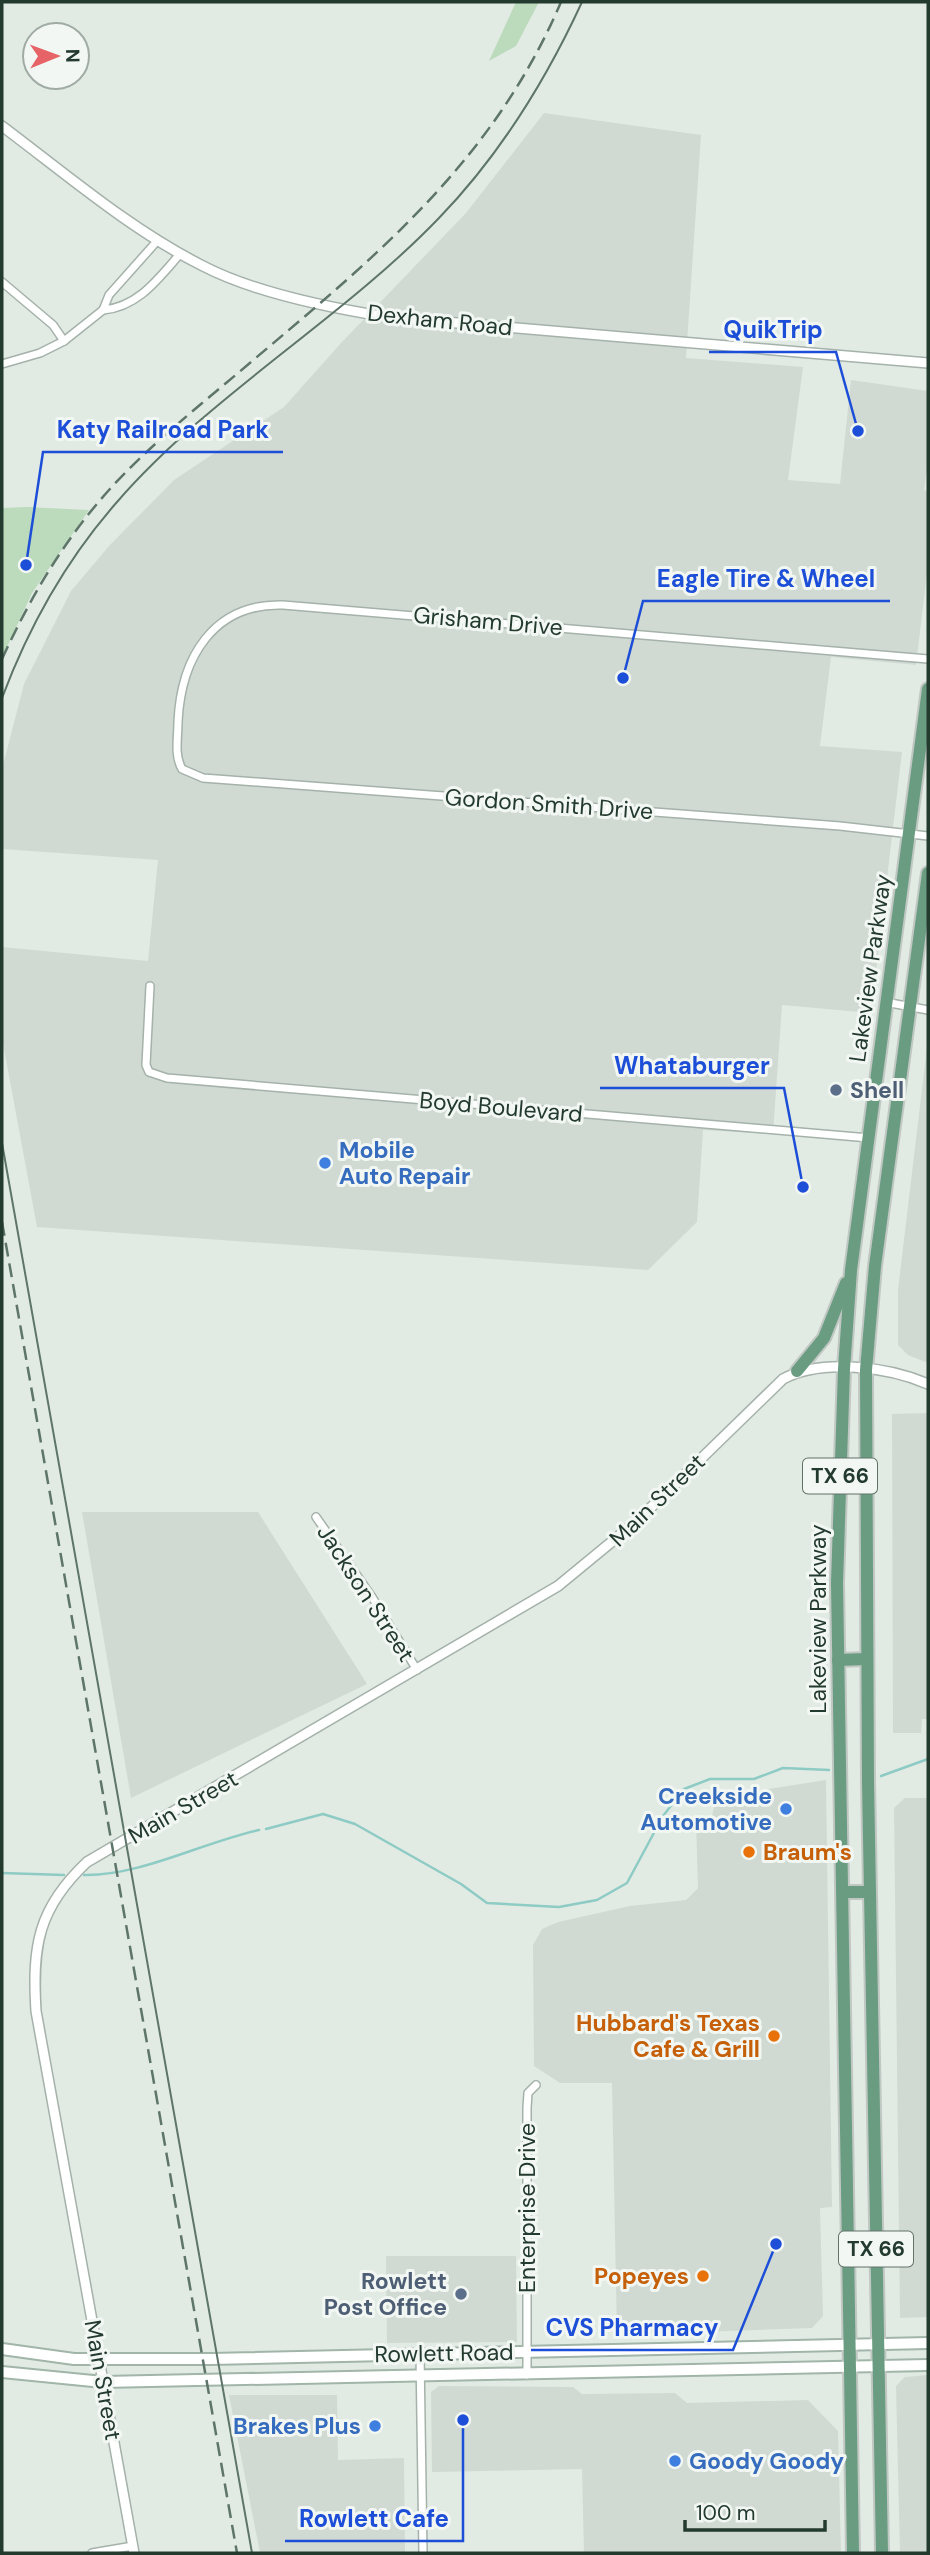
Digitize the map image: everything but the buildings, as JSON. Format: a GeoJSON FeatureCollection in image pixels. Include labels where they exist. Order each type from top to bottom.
{"type":"FeatureCollection","features":[{"type":"Feature","properties":{"kind":"main road","name":"Lakeview Parkway"},"geometry":{"type":"LineString","coordinates":[[853,2553],[837,1571],[844,1369],[851,1270],[928,690]]}},
{"type":"Feature","properties":{"kind":"main road","name":"Lakeview Parkway"},"geometry":{"type":"LineString","coordinates":[[882,2553],[866,1659],[866,1370],[875,1266],[928,874]]}},
{"type":"Feature","properties":{"kind":"main road"},"geometry":{"type":"LineString","coordinates":[[869,1138],[893,1130]]}},
{"type":"Feature","properties":{"kind":"main road"},"geometry":{"type":"LineString","coordinates":[[869,1138],[891,1147]]}},
{"type":"Feature","properties":{"kind":"main road"},"geometry":{"type":"LineString","coordinates":[[797,1371],[824,1338],[851,1270]]}},
{"type":"Feature","properties":{"kind":"main road"},"geometry":{"type":"LineString","coordinates":[[838,1660],[866,1659]]}},
{"type":"Feature","properties":{"kind":"main road"},"geometry":{"type":"LineString","coordinates":[[843,1892],[870,1892]]}},
{"type":"Feature","properties":{"kind":"main road"},"geometry":{"type":"LineString","coordinates":[[846,2090],[872,2088]]}},
{"type":"Feature","properties":{"kind":"main road","name":"Rowlett Road"},"geometry":{"type":"LineString","coordinates":[[2,2349],[55,2358],[99,2359],[928,2343]]}},
{"type":"Feature","properties":{"kind":"main road","name":"Rowlett Road"},"geometry":{"type":"LineString","coordinates":[[2,2372],[103,2382],[928,2365]]}},
{"type":"Feature","properties":{"kind":"street","name":"Dexham Road"},"geometry":{"type":"LineString","coordinates":[[2,126],[158,240],[180,254],[242,282],[387,317],[928,363]]}},
{"type":"Feature","properties":{"kind":"street"},"geometry":{"type":"LineString","coordinates":[[103,310],[109,295],[158,240]]}},
{"type":"Feature","properties":{"kind":"street"},"geometry":{"type":"LineString","coordinates":[[2,364],[40,353],[64,341],[103,310],[128,304],[143,293],[180,254]]}},
{"type":"Feature","properties":{"kind":"street"},"geometry":{"type":"LineString","coordinates":[[2,282],[53,324],[64,341]]}},
{"type":"Feature","properties":{"kind":"street","name":"Grisham Drive"},"geometry":{"type":"LineString","coordinates":[[189,774],[182,769],[177,757],[178,702],[185,672],[198,648],[216,627],[248,606],[283,605],[928,659]]}},
{"type":"Feature","properties":{"kind":"street","name":"Gordon Smith Drive"},"geometry":{"type":"LineString","coordinates":[[189,774],[928,836]]}},
{"type":"Feature","properties":{"kind":"street","name":"Boyd Boulevard"},"geometry":{"type":"LineString","coordinates":[[150,986],[145,1057],[149,1072],[167,1078],[869,1138]]}},
{"type":"Feature","properties":{"kind":"street"},"geometry":{"type":"LineString","coordinates":[[885,1002],[928,1010]]}},
{"type":"Feature","properties":{"kind":"street"},"geometry":{"type":"LineString","coordinates":[[797,1371],[866,1370],[914,1377],[928,1384]]}},
{"type":"Feature","properties":{"kind":"street","name":"Main Street"},"geometry":{"type":"LineString","coordinates":[[133,2550],[37,2011],[34,1959],[45,1916],[59,1892],[87,1863],[532,1604],[598,1556],[673,1487],[748,1410],[783,1379],[797,1371]]}},
{"type":"Feature","properties":{"kind":"street","name":"Jackson Street"},"geometry":{"type":"LineString","coordinates":[[316,1517],[372,1597],[417,1670]]}},
{"type":"Feature","properties":{"kind":"street","name":"Enterprise Drive"},"geometry":{"type":"LineString","coordinates":[[527,2375],[527,2108],[528,2093],[536,2085]]}},
{"type":"Feature","properties":{"kind":"street"},"geometry":{"type":"LineString","coordinates":[[421,2354],[423,2553]]}},
{"type":"Feature","properties":{"kind":"street"},"geometry":{"type":"LineString","coordinates":[[92,2553],[133,2550]]}},
{"type":"Feature","properties":{"kind":"shaded area"},"geometry":{"type":"Polygon","coordinates":[[[544,113],[701,135],[686,358],[803,367],[788,480],[840,484],[851,380],[928,391],[928,461],[924,490],[928,491],[928,565],[916,665],[831,657],[820,746],[902,752],[871,1013],[782,1005],[773,1134],[703,1130],[697,1222],[648,1270],[37,1227],[2,1038],[2,947],[148,961],[158,860],[2,849],[2,769],[24,684],[71,591],[109,546],[174,480],[284,407],[341,343],[466,213],[544,113]]]}},
{"type":"Feature","properties":{"kind":"shaded area"},"geometry":{"type":"Polygon","coordinates":[[[928,1039],[928,1363],[908,1355],[898,1345],[898,1290],[928,1039]]]}},
{"type":"Feature","properties":{"kind":"shaded area"},"geometry":{"type":"Polygon","coordinates":[[[928,1413],[928,1719],[922,1719],[921,1733],[893,1733],[892,1414],[928,1413]]]}},
{"type":"Feature","properties":{"kind":"shaded area"},"geometry":{"type":"Polygon","coordinates":[[[82,1512],[258,1512],[367,1684],[131,1798],[82,1512]]]}},
{"type":"Feature","properties":{"kind":"shaded area"},"geometry":{"type":"Polygon","coordinates":[[[826,1780],[832,2207],[820,2208],[823,2316],[812,2328],[617,2335],[612,2083],[560,2083],[534,2066],[533,1945],[542,1929],[558,1922],[630,1906],[686,1900],[698,1888],[696,1824],[710,1823],[717,1797],[826,1780]]]}},
{"type":"Feature","properties":{"kind":"shaded area"},"geometry":{"type":"Polygon","coordinates":[[[905,1798],[928,1798],[928,2317],[900,2318],[894,1808],[905,1798]]]}},
{"type":"Feature","properties":{"kind":"shaded area"},"geometry":{"type":"Polygon","coordinates":[[[386,2256],[516,2256],[517,2342],[387,2343],[386,2256]]]}},
{"type":"Feature","properties":{"kind":"shaded area"},"geometry":{"type":"Polygon","coordinates":[[[928,2375],[928,2553],[900,2553],[896,2386],[905,2377],[928,2375]]]}},
{"type":"Feature","properties":{"kind":"shaded area"},"geometry":{"type":"Polygon","coordinates":[[[439,2386],[573,2387],[582,2394],[675,2393],[687,2403],[808,2400],[838,2431],[841,2553],[584,2553],[582,2469],[432,2472],[431,2392],[439,2386]]]}},
{"type":"Feature","properties":{"kind":"shaded area"},"geometry":{"type":"Polygon","coordinates":[[[229,2395],[337,2395],[338,2460],[404,2458],[405,2553],[260,2553],[229,2395]]]}},
{"type":"Feature","properties":{"kind":"green space"},"geometry":{"type":"Polygon","coordinates":[[[516,2],[539,2],[516,46],[489,61],[516,2]]]}},
{"type":"Feature","properties":{"kind":"green space"},"geometry":{"type":"Polygon","coordinates":[[[2,508],[89,510],[32,593],[2,658],[2,508]]]}},
{"type":"Feature","properties":{"kind":"waterway"},"geometry":{"type":"LineString","coordinates":[[881,1776],[928,1759]]}},
{"type":"Feature","properties":{"kind":"waterway"},"geometry":{"type":"LineString","coordinates":[[266,1829],[323,1814],[355,1824],[461,1884],[487,1903],[559,1907],[597,1900],[627,1883],[663,1816],[684,1789],[710,1779],[754,1779],[783,1768],[829,1770]]}},
{"type":"Feature","properties":{"kind":"waterway"},"geometry":{"type":"LineString","coordinates":[[84,1875],[128,1870],[259,1830]]}},
{"type":"Feature","properties":{"kind":"waterway"},"geometry":{"type":"LineString","coordinates":[[2,1873],[64,1875]]}},
{"type":"Feature","properties":{"kind":"tram line"},"geometry":{"type":"LineString","coordinates":[[2,698],[24,645],[50,595],[81,547],[117,502],[193,427],[360,291],[439,218],[482,169],[520,116],[553,60],[582,2]]}},
{"type":"Feature","properties":{"kind":"tram line"},"geometry":{"type":"LineString","coordinates":[[2,1143],[252,2553]]}},
{"type":"Feature","properties":{"kind":"railway"},"geometry":{"type":"LineString","coordinates":[[2,659],[49,570],[77,529],[109,490],[172,429],[380,250],[463,162],[500,113],[532,60],[561,2]]}},
{"type":"Feature","properties":{"kind":"railway"},"geometry":{"type":"LineString","coordinates":[[2,1222],[237,2553]]}},
{"type":"Feature","properties":{"kind":"place","name":"QuikTrip"},"geometry":{"type":"Point","coordinates":[858,431]}},
{"type":"Feature","properties":{"kind":"place","name":"Katy Railroad Park"},"geometry":{"type":"Point","coordinates":[26,565]}},
{"type":"Feature","properties":{"kind":"place","name":"Eagle Tire & Wheel"},"geometry":{"type":"Point","coordinates":[623,678]}},
{"type":"Feature","properties":{"kind":"place","name":"Shell"},"geometry":{"type":"Point","coordinates":[836,1090]}},
{"type":"Feature","properties":{"kind":"place","name":"Mobile Auto Repair"},"geometry":{"type":"Point","coordinates":[325,1163]}},
{"type":"Feature","properties":{"kind":"place","name":"Whataburger"},"geometry":{"type":"Point","coordinates":[803,1187]}},
{"type":"Feature","properties":{"kind":"place","name":"Creekside Automotive"},"geometry":{"type":"Point","coordinates":[786,1809]}},
{"type":"Feature","properties":{"kind":"place","name":"Braum's"},"geometry":{"type":"Point","coordinates":[749,1852]}},
{"type":"Feature","properties":{"kind":"place","name":"Hubbard's Texas Cafe & Grill"},"geometry":{"type":"Point","coordinates":[774,2036]}},
{"type":"Feature","properties":{"kind":"place","name":"CVS Pharmacy"},"geometry":{"type":"Point","coordinates":[776,2244]}},
{"type":"Feature","properties":{"kind":"place","name":"Popeyes"},"geometry":{"type":"Point","coordinates":[703,2276]}},
{"type":"Feature","properties":{"kind":"place","name":"Rowlett Post Office"},"geometry":{"type":"Point","coordinates":[461,2294]}},
{"type":"Feature","properties":{"kind":"place","name":"Rowlett Cafe"},"geometry":{"type":"Point","coordinates":[463,2420]}},
{"type":"Feature","properties":{"kind":"place","name":"Brakes Plus"},"geometry":{"type":"Point","coordinates":[375,2426]}},
{"type":"Feature","properties":{"kind":"place","name":"Goody Goody"},"geometry":{"type":"Point","coordinates":[675,2461]}}]}
